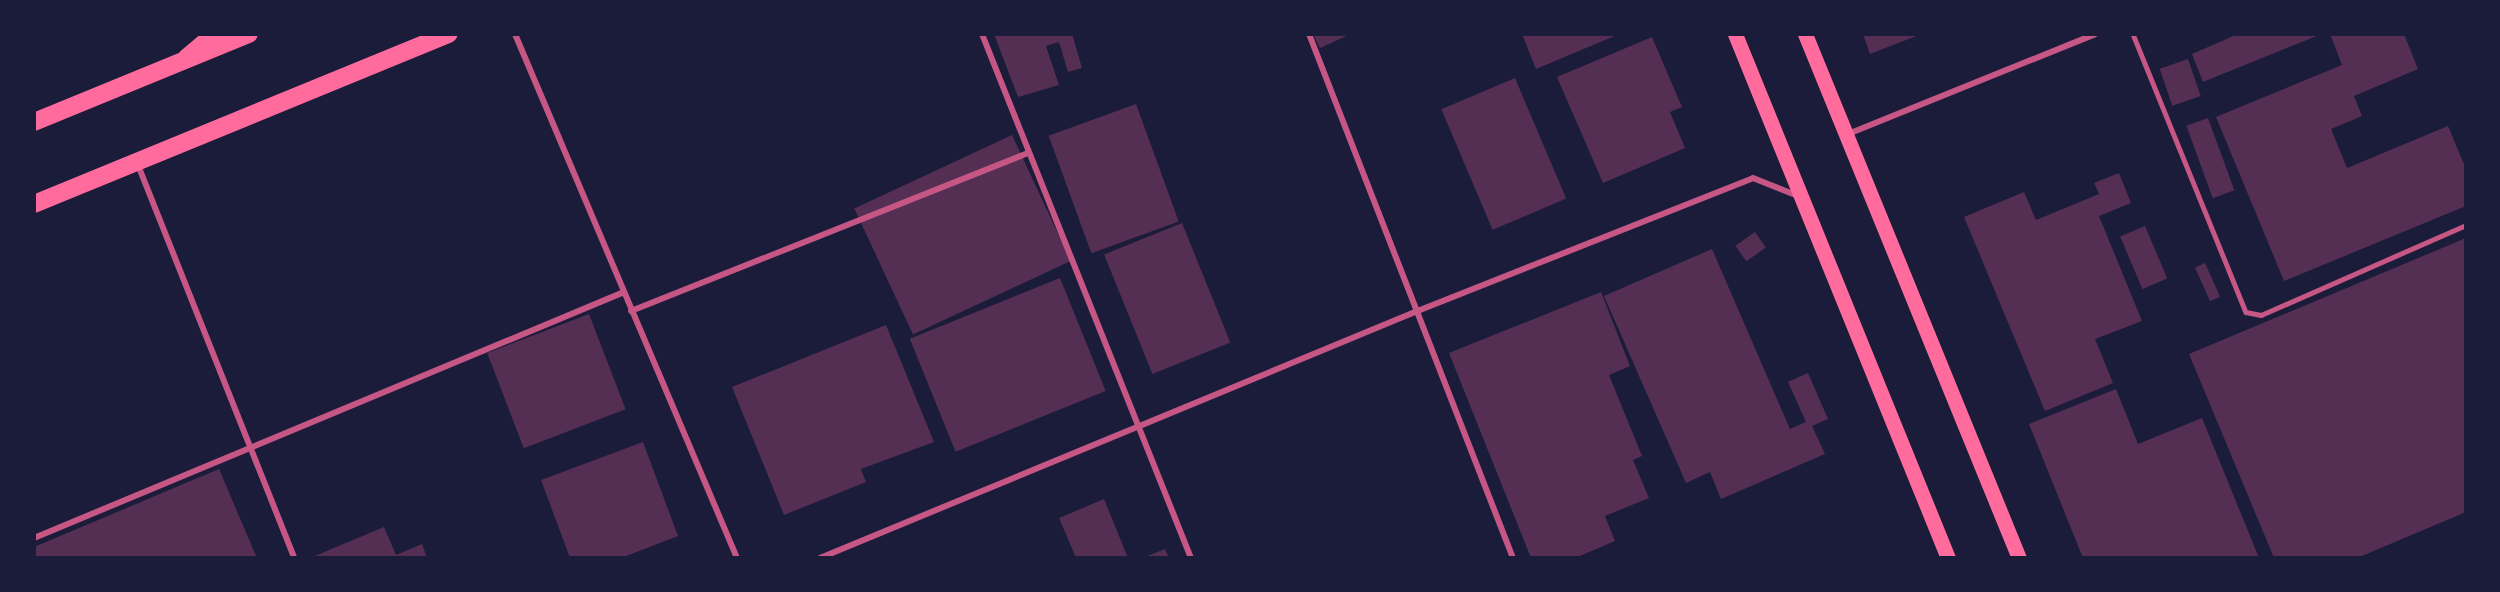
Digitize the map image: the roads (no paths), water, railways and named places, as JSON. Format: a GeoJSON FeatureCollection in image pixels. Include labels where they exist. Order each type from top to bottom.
{"type":"FeatureCollection","features":[{"type":"Feature","properties":{"kind":"highway"},"geometry":{"type":"LineString","coordinates":[[181,61],[213,34]]}},
{"type":"Feature","properties":{"kind":"highway"},"geometry":{"type":"LineString","coordinates":[[34,122],[249,34]]}},
{"type":"Feature","properties":{"kind":"highway"},"geometry":{"type":"LineString","coordinates":[[34,204],[448,34]]}},
{"type":"Feature","properties":{"kind":"main road"},"geometry":{"type":"LineString","coordinates":[[1735,34],[1948,558]]}},
{"type":"Feature","properties":{"kind":"main road"},"geometry":{"type":"LineString","coordinates":[[1805,34],[2019,558]]}},
{"type":"Feature","properties":{"kind":"street"},"geometry":{"type":"LineString","coordinates":[[515,34],[736,558]]}},
{"type":"Feature","properties":{"kind":"street"},"geometry":{"type":"LineString","coordinates":[[982,34],[1191,558]]}},
{"type":"Feature","properties":{"kind":"street"},"geometry":{"type":"LineString","coordinates":[[1309,34],[1419,310],[1513,558]]}},
{"type":"Feature","properties":{"kind":"street"},"geometry":{"type":"LineString","coordinates":[[1846,135],[2095,34]]}},
{"type":"Feature","properties":{"kind":"street"},"geometry":{"type":"LineString","coordinates":[[631,310],[1029,153]]}},
{"type":"Feature","properties":{"kind":"street"},"geometry":{"type":"LineString","coordinates":[[137,163],[294,558]]}},
{"type":"Feature","properties":{"kind":"street"},"geometry":{"type":"LineString","coordinates":[[820,558],[1139,428],[1419,310],[1753,178],[1802,197]]}},
{"type":"Feature","properties":{"kind":"street"},"geometry":{"type":"LineString","coordinates":[[34,538],[624,292]]}},
{"type":"Feature","properties":{"kind":"lane"},"geometry":{"type":"LineString","coordinates":[[2133,34],[2246,312],[2261,315],[2466,225]]}}]}
